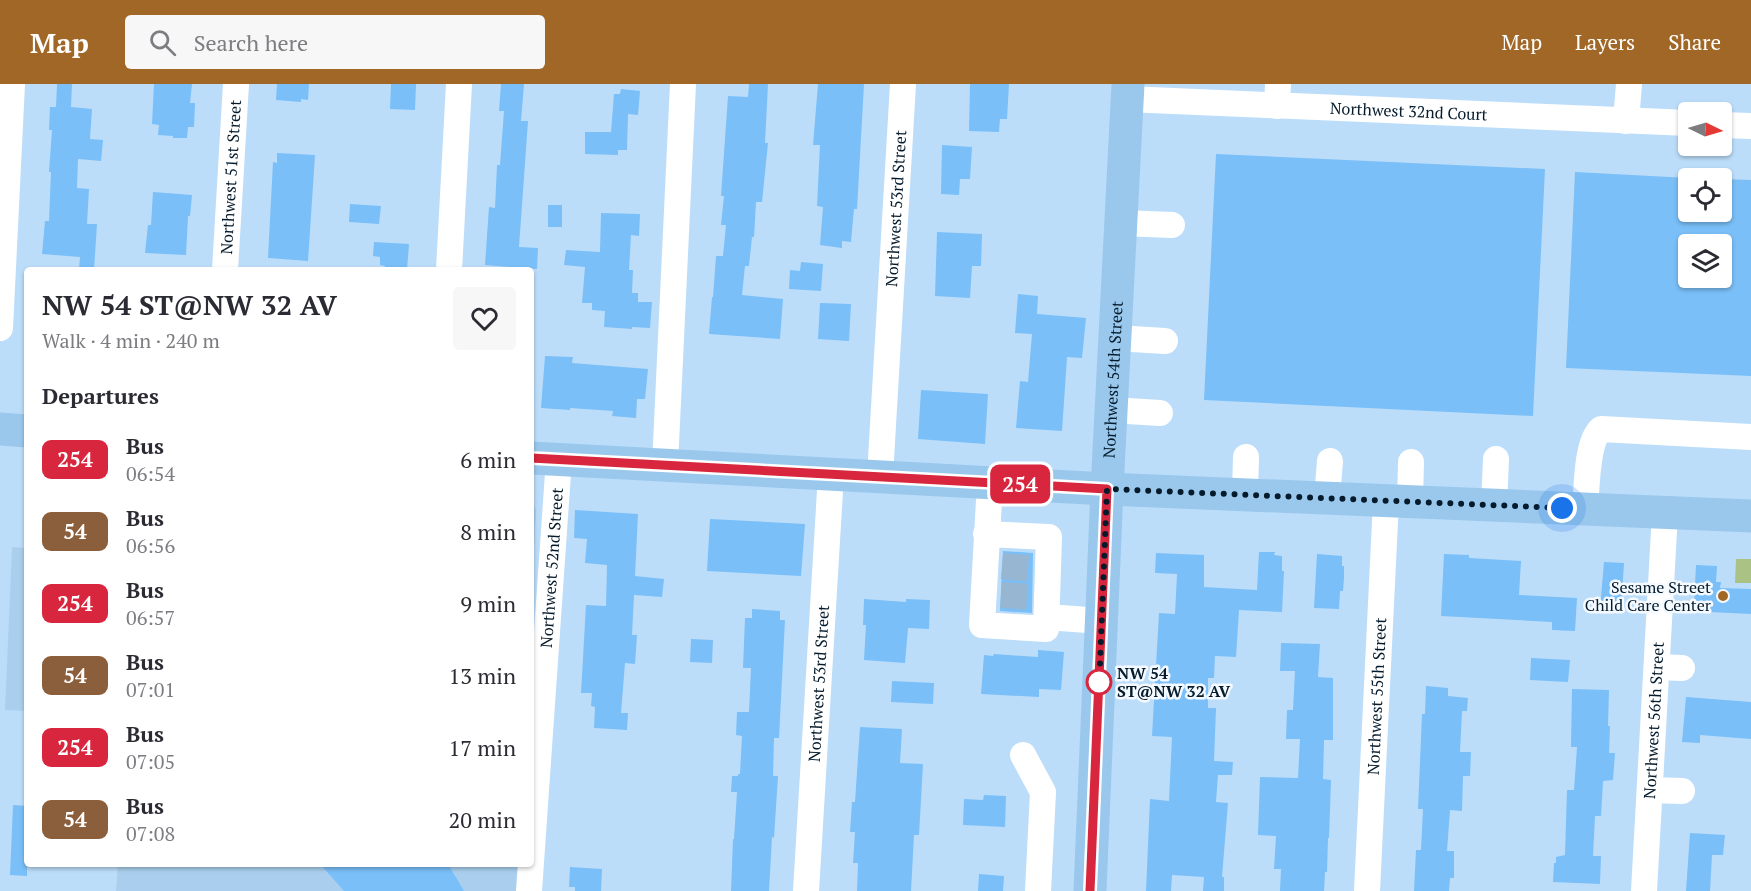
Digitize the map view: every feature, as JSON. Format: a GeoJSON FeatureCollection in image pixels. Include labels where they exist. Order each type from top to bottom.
{"type":"FeatureCollection","features":[{"type":"Feature","properties":{"kind":"main road","name":"Northwest 54th Street"},"geometry":{"type":"LineString","coordinates":[[1090,891],[1107,489],[1128,91]]}},
{"type":"Feature","properties":{"kind":"main road"},"geometry":{"type":"LineString","coordinates":[[0,429],[24,431]]}},
{"type":"Feature","properties":{"kind":"main road"},"geometry":{"type":"LineString","coordinates":[[545,458],[1107,489],[1751,516]]}},
{"type":"Feature","properties":{"kind":"street"},"geometry":{"type":"LineString","coordinates":[[0,328],[12,84]]}},
{"type":"Feature","properties":{"kind":"street","name":"Northwest 51st Street"},"geometry":{"type":"LineString","coordinates":[[225,267],[236,84]]}},
{"type":"Feature","properties":{"kind":"street"},"geometry":{"type":"LineString","coordinates":[[449,267],[459,84]]}},
{"type":"Feature","properties":{"kind":"street"},"geometry":{"type":"LineString","coordinates":[[665,465],[683,84]]}},
{"type":"Feature","properties":{"kind":"street","name":"Northwest 53rd Street"},"geometry":{"type":"LineString","coordinates":[[880,476],[903,84]]}},
{"type":"Feature","properties":{"kind":"street"},"geometry":{"type":"LineString","coordinates":[[1626,121],[1629,84]]}},
{"type":"Feature","properties":{"kind":"street","name":"Northwest 32nd Court"},"geometry":{"type":"LineString","coordinates":[[1128,91],[1277,95],[1626,121],[1678,123]]}},
{"type":"Feature","properties":{"kind":"street"},"geometry":{"type":"LineString","coordinates":[[1732,125],[1751,126]]}},
{"type":"Feature","properties":{"kind":"street"},"geometry":{"type":"LineString","coordinates":[[1121,223],[1172,225]]}},
{"type":"Feature","properties":{"kind":"street"},"geometry":{"type":"LineString","coordinates":[[1115,338],[1165,340]]}},
{"type":"Feature","properties":{"kind":"street"},"geometry":{"type":"LineString","coordinates":[[1112,410],[1160,413]]}},
{"type":"Feature","properties":{"kind":"street"},"geometry":{"type":"LineString","coordinates":[[1585,509],[1588,465],[1595,434],[1601,429],[1751,437]]}},
{"type":"Feature","properties":{"kind":"street"},"geometry":{"type":"LineString","coordinates":[[1245,494],[1246,457]]}},
{"type":"Feature","properties":{"kind":"street","name":"Northwest 52nd Street"},"geometry":{"type":"LineString","coordinates":[[534,756],[545,458]]}},
{"type":"Feature","properties":{"kind":"street"},"geometry":{"type":"LineString","coordinates":[[1494,506],[1496,459]]}},
{"type":"Feature","properties":{"kind":"street"},"geometry":{"type":"LineString","coordinates":[[1327,498],[1330,461]]}},
{"type":"Feature","properties":{"kind":"street","name":"Northwest 55th Street"},"geometry":{"type":"LineString","coordinates":[[1367,891],[1398,501],[1411,462]]}},
{"type":"Feature","properties":{"kind":"street","name":"Northwest 53rd Street"},"geometry":{"type":"LineString","coordinates":[[806,891],[831,474]]}},
{"type":"Feature","properties":{"kind":"street"},"geometry":{"type":"LineString","coordinates":[[986,534],[1050,537],[1042,569],[1046,628],[982,625],[992,595],[993,565],[986,534],[990,483]]}},
{"type":"Feature","properties":{"kind":"street","name":"Northwest 56th Street"},"geometry":{"type":"LineString","coordinates":[[1644,891],[1650,790],[1669,668],[1665,513]]}},
{"type":"Feature","properties":{"kind":"street"},"geometry":{"type":"LineString","coordinates":[[1043,604],[1101,621]]}},
{"type":"Feature","properties":{"kind":"street"},"geometry":{"type":"LineString","coordinates":[[1023,755],[1043,792],[1038,891]]}},
{"type":"Feature","properties":{"kind":"street"},"geometry":{"type":"LineString","coordinates":[[1650,790],[1682,791]]}},
{"type":"Feature","properties":{"kind":"street","name":"Northwest 52nd Street"},"geometry":{"type":"LineString","coordinates":[[529,891],[530,867]]}},
{"type":"Feature","properties":{"kind":"shaded area"},"geometry":{"type":"Polygon","coordinates":[[[534,504],[536,510],[534,549],[534,504]]]}},
{"type":"Feature","properties":{"kind":"shaded area"},"geometry":{"type":"Polygon","coordinates":[[[12,547],[24,548],[24,711],[5,710],[12,547]]]}},
{"type":"Feature","properties":{"kind":"shaded area"},"geometry":{"type":"Polygon","coordinates":[[[118,867],[518,867],[517,891],[116,891],[118,867]]]}},
{"type":"Feature","properties":{"kind":"green space"},"geometry":{"type":"Polygon","coordinates":[[[1736,559],[1751,559],[1751,583],[1735,583],[1736,559]]]}},
{"type":"Feature","properties":{"kind":"building"},"geometry":{"type":"Polygon","coordinates":[[[57,84],[72,84],[71,107],[92,109],[90,139],[103,140],[101,161],[78,159],[77,188],[89,189],[87,224],[97,224],[94,267],[79,267],[80,257],[42,254],[45,221],[49,221],[52,130],[49,130],[50,107],[56,107],[57,84]]]}},
{"type":"Feature","properties":{"kind":"building"},"geometry":{"type":"Polygon","coordinates":[[[154,84],[192,84],[190,103],[195,103],[194,127],[188,127],[187,138],[158,135],[159,125],[152,124],[154,84]]]}},
{"type":"Feature","properties":{"kind":"building"},"geometry":{"type":"Polygon","coordinates":[[[277,84],[309,84],[308,100],[301,99],[301,102],[276,100],[277,84]]]}},
{"type":"Feature","properties":{"kind":"building"},"geometry":{"type":"Polygon","coordinates":[[[391,84],[416,84],[415,110],[390,109],[391,84]]]}},
{"type":"Feature","properties":{"kind":"building"},"geometry":{"type":"Polygon","coordinates":[[[501,84],[524,84],[521,121],[528,121],[519,247],[538,248],[537,269],[485,265],[489,207],[495,208],[497,165],[500,165],[504,111],[499,111],[501,84]]]}},
{"type":"Feature","properties":{"kind":"building"},"geometry":{"type":"Polygon","coordinates":[[[749,84],[768,84],[765,143],[768,143],[762,202],[756,202],[754,237],[752,237],[749,266],[745,266],[742,295],[783,299],[780,339],[709,334],[716,256],[723,256],[726,225],[721,225],[724,196],[721,196],[728,96],[748,97],[749,84]]]}},
{"type":"Feature","properties":{"kind":"building"},"geometry":{"type":"Polygon","coordinates":[[[818,84],[864,84],[857,209],[854,209],[851,242],[842,241],[842,248],[820,245],[823,207],[817,206],[820,145],[813,145],[818,84]]]}},
{"type":"Feature","properties":{"kind":"building"},"geometry":{"type":"Polygon","coordinates":[[[970,84],[1009,84],[1007,119],[1000,119],[999,132],[969,131],[970,84]]]}},
{"type":"Feature","properties":{"kind":"building"},"geometry":{"type":"Polygon","coordinates":[[[621,89],[640,91],[638,115],[628,114],[627,150],[618,150],[618,155],[585,154],[585,132],[611,132],[614,94],[620,94],[621,89]]]}},
{"type":"Feature","properties":{"kind":"building"},"geometry":{"type":"Polygon","coordinates":[[[942,145],[972,147],[970,179],[960,179],[959,195],[941,194],[942,145]]]}},
{"type":"Feature","properties":{"kind":"building"},"geometry":{"type":"Polygon","coordinates":[[[277,153],[315,155],[308,261],[268,258],[273,162],[277,163],[277,153]]]}},
{"type":"Feature","properties":{"kind":"building"},"geometry":{"type":"Polygon","coordinates":[[[1216,154],[1545,169],[1533,416],[1204,400],[1216,154]]]}},
{"type":"Feature","properties":{"kind":"building"},"geometry":{"type":"Polygon","coordinates":[[[1575,172],[1678,177],[1678,222],[1732,222],[1732,179],[1751,180],[1751,376],[1566,368],[1575,172]]]}},
{"type":"Feature","properties":{"kind":"building"},"geometry":{"type":"Polygon","coordinates":[[[153,192],[192,195],[190,216],[188,216],[186,255],[145,253],[148,225],[151,225],[153,192]]]}},
{"type":"Feature","properties":{"kind":"building"},"geometry":{"type":"Polygon","coordinates":[[[350,204],[381,206],[379,224],[349,222],[350,204]]]}},
{"type":"Feature","properties":{"kind":"building"},"geometry":{"type":"Polygon","coordinates":[[[548,205],[562,205],[562,227],[548,227],[548,205]]]}},
{"type":"Feature","properties":{"kind":"building"},"geometry":{"type":"Polygon","coordinates":[[[601,213],[640,214],[639,236],[631,235],[629,270],[633,270],[632,293],[638,293],[638,302],[652,302],[650,328],[604,327],[605,311],[592,310],[592,303],[582,303],[585,267],[564,265],[566,250],[600,252],[601,213]]]}},
{"type":"Feature","properties":{"kind":"building"},"geometry":{"type":"Polygon","coordinates":[[[937,232],[982,234],[981,266],[972,266],[970,298],[935,296],[937,232]]]}},
{"type":"Feature","properties":{"kind":"building"},"geometry":{"type":"Polygon","coordinates":[[[374,242],[409,244],[407,267],[385,267],[380,265],[380,257],[373,256],[374,242]]]}},
{"type":"Feature","properties":{"kind":"building"},"geometry":{"type":"Polygon","coordinates":[[[801,262],[823,264],[821,291],[789,289],[790,270],[800,271],[801,262]]]}},
{"type":"Feature","properties":{"kind":"building"},"geometry":{"type":"Polygon","coordinates":[[[1018,294],[1038,296],[1037,314],[1086,318],[1082,358],[1067,357],[1062,431],[1016,428],[1020,381],[1028,382],[1032,334],[1015,333],[1018,294]]]}},
{"type":"Feature","properties":{"kind":"building"},"geometry":{"type":"Polygon","coordinates":[[[820,303],[851,304],[849,341],[818,339],[820,303]]]}},
{"type":"Feature","properties":{"kind":"building"},"geometry":{"type":"Polygon","coordinates":[[[545,356],[573,357],[572,363],[648,369],[645,399],[637,399],[636,418],[612,416],[613,411],[541,408],[545,356]]]}},
{"type":"Feature","properties":{"kind":"building"},"geometry":{"type":"Polygon","coordinates":[[[921,390],[988,394],[985,444],[918,439],[921,390]]]}},
{"type":"Feature","properties":{"kind":"building"},"geometry":{"type":"Polygon","coordinates":[[[575,510],[638,514],[635,576],[664,579],[662,597],[634,595],[632,635],[637,635],[635,664],[625,663],[621,713],[628,713],[627,730],[594,728],[595,707],[591,706],[592,693],[581,693],[586,605],[606,606],[607,565],[585,563],[587,539],[574,538],[575,510]]]}},
{"type":"Feature","properties":{"kind":"building"},"geometry":{"type":"Polygon","coordinates":[[[710,519],[805,524],[801,576],[707,571],[710,519]]]}},
{"type":"Feature","properties":{"kind":"building"},"geometry":{"type":"Polygon","coordinates":[[[1003,551],[1033,553],[1032,613],[1000,611],[1003,551]]]}},
{"type":"Feature","properties":{"kind":"building"},"geometry":{"type":"Polygon","coordinates":[[[1259,552],[1275,552],[1274,555],[1282,556],[1282,571],[1284,571],[1282,612],[1239,610],[1236,657],[1215,656],[1214,678],[1208,678],[1208,708],[1216,708],[1214,761],[1233,762],[1232,775],[1218,775],[1216,802],[1228,803],[1222,877],[1224,877],[1224,891],[1203,891],[1204,877],[1172,875],[1171,891],[1146,891],[1150,799],[1169,801],[1172,737],[1152,736],[1159,613],[1175,614],[1177,574],[1155,573],[1156,553],[1204,555],[1204,587],[1257,590],[1259,552]]]}},
{"type":"Feature","properties":{"kind":"building"},"geometry":{"type":"Polygon","coordinates":[[[1317,554],[1342,556],[1344,578],[1343,591],[1340,591],[1339,609],[1314,608],[1317,554]]]}},
{"type":"Feature","properties":{"kind":"building"},"geometry":{"type":"Polygon","coordinates":[[[1444,554],[1521,561],[1519,595],[1577,598],[1575,631],[1552,630],[1552,622],[1441,616],[1444,554]]]}},
{"type":"Feature","properties":{"kind":"building"},"geometry":{"type":"Polygon","coordinates":[[[1604,562],[1624,563],[1621,610],[1600,609],[1604,562]]]}},
{"type":"Feature","properties":{"kind":"building","name":"Sesame Street Child Care Center"},"geometry":{"type":"Polygon","coordinates":[[[1696,565],[1717,566],[1716,582],[1721,582],[1720,588],[1751,589],[1751,614],[1710,612],[1710,604],[1694,604],[1696,565]]]}},
{"type":"Feature","properties":{"kind":"building"},"geometry":{"type":"Polygon","coordinates":[[[864,599],[906,602],[906,599],[930,600],[929,629],[908,628],[905,663],[864,660],[866,625],[863,625],[864,599]]]}},
{"type":"Feature","properties":{"kind":"building"},"geometry":{"type":"Polygon","coordinates":[[[752,609],[780,611],[780,620],[785,620],[779,738],[774,738],[773,776],[778,776],[774,838],[772,837],[769,891],[731,891],[737,792],[731,792],[732,776],[740,774],[742,736],[736,735],[737,712],[749,712],[751,668],[743,668],[745,618],[752,618],[752,609]]]}},
{"type":"Feature","properties":{"kind":"building"},"geometry":{"type":"Polygon","coordinates":[[[691,639],[713,640],[712,663],[690,662],[691,639]]]}},
{"type":"Feature","properties":{"kind":"building"},"geometry":{"type":"Polygon","coordinates":[[[1281,643],[1320,644],[1318,677],[1333,678],[1333,740],[1324,740],[1323,779],[1331,780],[1324,891],[1280,891],[1281,869],[1274,869],[1276,836],[1258,835],[1260,777],[1298,778],[1300,739],[1286,739],[1287,710],[1293,710],[1295,671],[1280,671],[1281,643]]]}},
{"type":"Feature","properties":{"kind":"building"},"geometry":{"type":"Polygon","coordinates":[[[1038,650],[1064,652],[1061,690],[1039,689],[1039,697],[981,694],[984,655],[1038,657],[1038,650]]]}},
{"type":"Feature","properties":{"kind":"building"},"geometry":{"type":"Polygon","coordinates":[[[1531,658],[1570,660],[1568,682],[1530,680],[1531,658]]]}},
{"type":"Feature","properties":{"kind":"building"},"geometry":{"type":"Polygon","coordinates":[[[892,681],[934,683],[933,704],[891,702],[892,681]]]}},
{"type":"Feature","properties":{"kind":"building"},"geometry":{"type":"Polygon","coordinates":[[[1426,686],[1448,688],[1448,696],[1468,698],[1467,711],[1462,711],[1460,752],[1471,752],[1470,776],[1463,776],[1462,811],[1450,810],[1447,851],[1454,851],[1454,878],[1450,878],[1449,891],[1414,891],[1416,850],[1421,850],[1423,809],[1418,809],[1422,714],[1425,714],[1426,686]]]}},
{"type":"Feature","properties":{"kind":"building"},"geometry":{"type":"Polygon","coordinates":[[[1572,689],[1609,690],[1609,753],[1615,753],[1613,780],[1603,781],[1601,816],[1595,816],[1593,856],[1601,856],[1600,884],[1553,882],[1556,857],[1565,855],[1567,790],[1574,790],[1577,747],[1571,747],[1572,689]]]}},
{"type":"Feature","properties":{"kind":"building"},"geometry":{"type":"Polygon","coordinates":[[[1686,697],[1751,702],[1751,739],[1700,735],[1700,743],[1682,742],[1686,697]]]}},
{"type":"Feature","properties":{"kind":"building"},"geometry":{"type":"Polygon","coordinates":[[[860,727],[902,729],[900,763],[923,764],[919,835],[914,835],[911,891],[857,891],[858,863],[853,863],[855,832],[850,832],[852,802],[855,802],[860,727]]]}},
{"type":"Feature","properties":{"kind":"building"},"geometry":{"type":"Polygon","coordinates":[[[984,795],[1006,796],[1005,827],[963,825],[964,799],[983,800],[984,795]]]}},
{"type":"Feature","properties":{"kind":"building"},"geometry":{"type":"Polygon","coordinates":[[[13,805],[24,806],[24,867],[27,867],[27,876],[10,875],[13,805]]]}},
{"type":"Feature","properties":{"kind":"building"},"geometry":{"type":"Polygon","coordinates":[[[1690,833],[1725,835],[1723,855],[1712,855],[1710,891],[1686,891],[1690,833]]]}},
{"type":"Feature","properties":{"kind":"building"},"geometry":{"type":"Polygon","coordinates":[[[323,867],[450,867],[464,891],[344,891],[323,867]]]}},
{"type":"Feature","properties":{"kind":"building"},"geometry":{"type":"Polygon","coordinates":[[[570,867],[602,869],[601,891],[575,891],[575,887],[569,887],[570,867]]]}},
{"type":"Feature","properties":{"kind":"building"},"geometry":{"type":"Polygon","coordinates":[[[979,874],[1004,876],[1003,891],[978,891],[979,874]]]}},
{"type":"Feature","properties":{"kind":"tunnel"},"geometry":{"type":"LineString","coordinates":[[1002,566],[1036,569]]}},
{"type":"Feature","properties":{"kind":"tunnel"},"geometry":{"type":"LineString","coordinates":[[1001,595],[1035,597]]}},
{"type":"Feature","properties":{"kind":"bus line","name":"254"},"geometry":{"type":"LineString","coordinates":[[534,458],[1107,489],[1090,891]]}},
{"type":"Feature","properties":{"kind":"place","name":"Sesame Street Child Care Center"},"geometry":{"type":"Point","coordinates":[1723,596]}},
{"type":"Feature","properties":{"kind":"place","name":"NW 54 ST@NW 32 AV"},"geometry":{"type":"Point","coordinates":[1099,682]}},
{"type":"Feature","properties":{"kind":"route"},"geometry":{"type":"LineString","coordinates":[[1099,682],[1099,689],[1107,489],[1562,508]]}}]}
